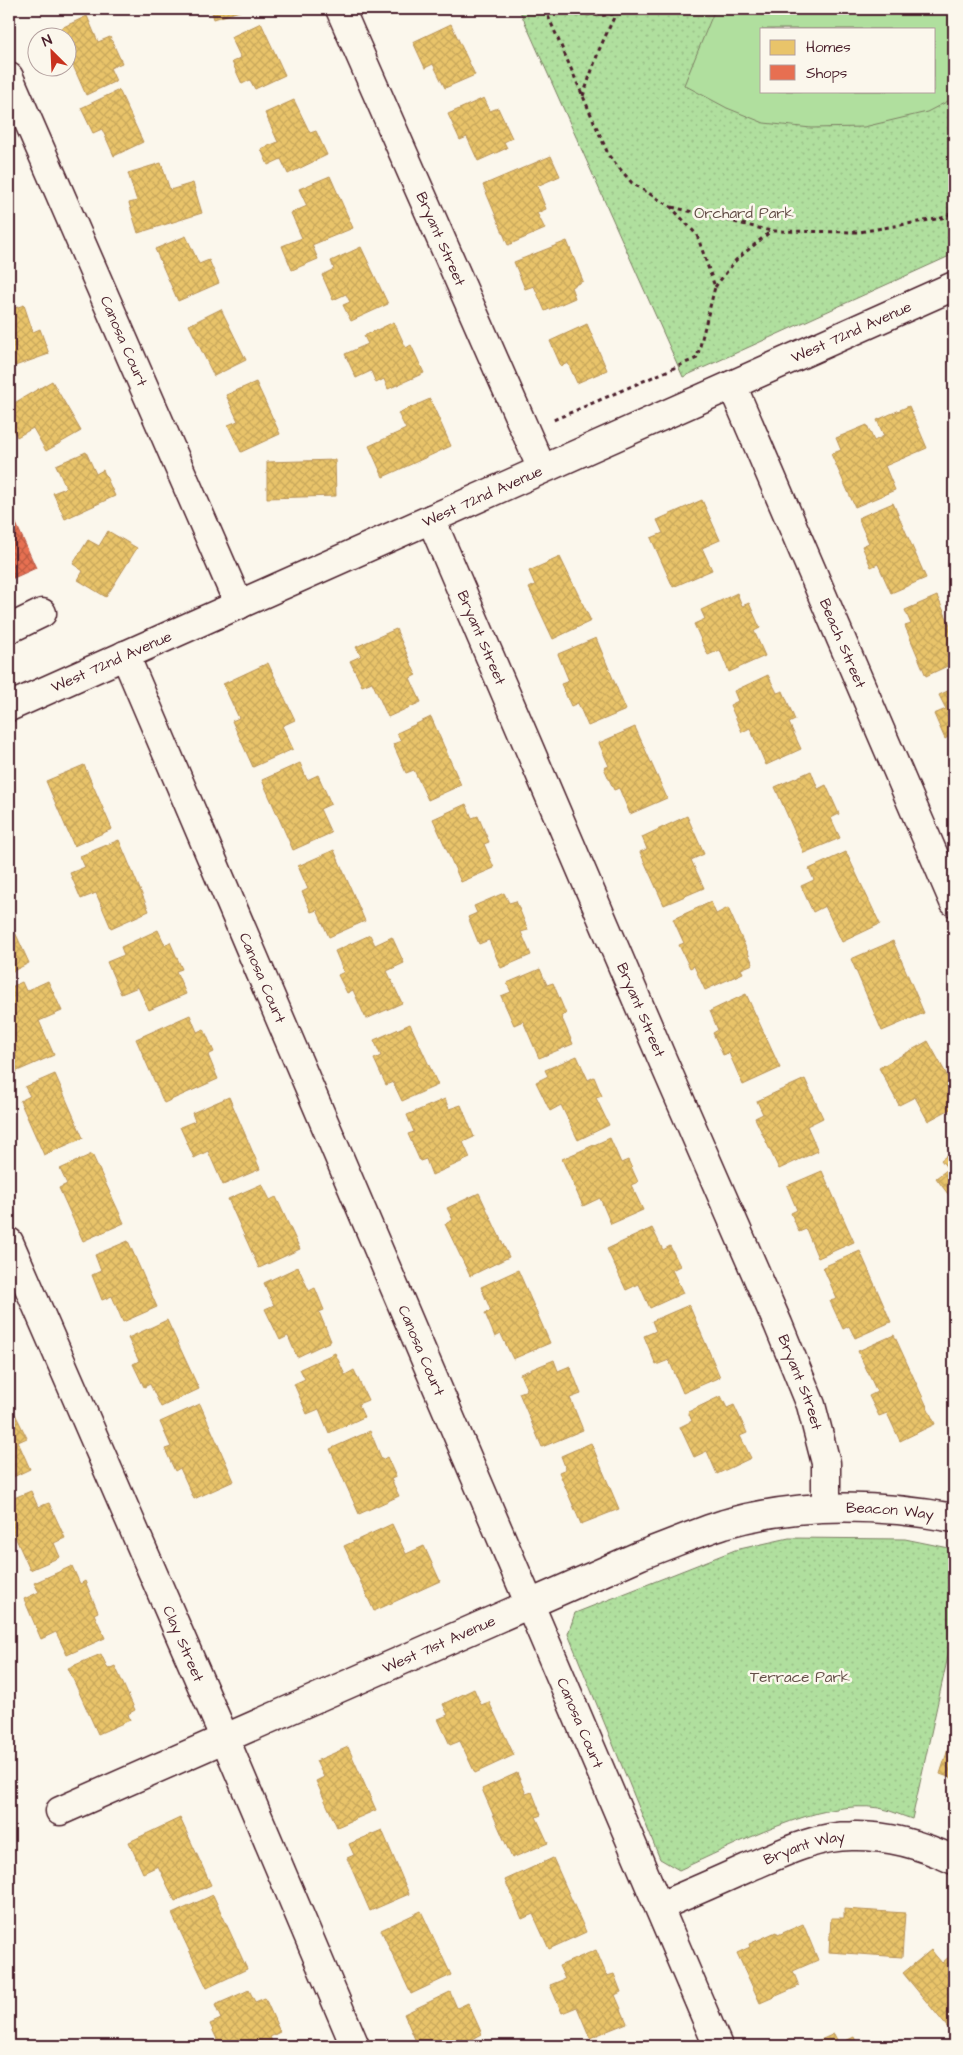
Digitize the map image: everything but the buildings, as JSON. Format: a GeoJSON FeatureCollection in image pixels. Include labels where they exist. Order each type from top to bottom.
{"type":"FeatureCollection","features":[{"type":"Feature","properties":{"kind":"street","name":"Bryant Street"},"geometry":{"type":"LineString","coordinates":[[340,9],[542,469]]}},
{"type":"Feature","properties":{"kind":"street","name":"Canosa Court"},"geometry":{"type":"LineString","coordinates":[[9,77],[239,604]]}},
{"type":"Feature","properties":{"kind":"street","name":"West 72nd Avenue"},"geometry":{"type":"LineString","coordinates":[[9,707],[954,286]]}},
{"type":"Feature","properties":{"kind":"street","name":"Beach Street"},"geometry":{"type":"LineString","coordinates":[[732,385],[954,902]]}},
{"type":"Feature","properties":{"kind":"street","name":"Bryant Street"},"geometry":{"type":"LineString","coordinates":[[431,519],[663,1062],[778,1324],[811,1405],[826,1463],[826,1507]]}},
{"type":"Feature","properties":{"kind":"street"},"geometry":{"type":"LineString","coordinates":[[9,629],[42,613]]}},
{"type":"Feature","properties":{"kind":"street","name":"Canosa Court"},"geometry":{"type":"LineString","coordinates":[[125,655],[660,1906],[718,2046]]}},
{"type":"Feature","properties":{"kind":"street","name":"Clay Street"},"geometry":{"type":"LineString","coordinates":[[9,1242],[356,2046]]}},
{"type":"Feature","properties":{"kind":"street","name":"Beacon Way"},"geometry":{"type":"LineString","coordinates":[[826,1507],[915,1511],[954,1518]]}},
{"type":"Feature","properties":{"kind":"street","name":"West 71st Avenue"},"geometry":{"type":"LineString","coordinates":[[60,1811],[642,1555],[723,1524],[784,1510],[826,1507]]}},
{"type":"Feature","properties":{"kind":"street","name":"Bryant Way"},"geometry":{"type":"LineString","coordinates":[[660,1906],[795,1847],[826,1839],[852,1836],[900,1840],[934,1850],[954,1860]]}},
{"type":"Feature","properties":{"kind":"path"},"geometry":{"type":"LineString","coordinates":[[545,9],[609,156],[632,183],[672,207],[698,235],[715,288]]}},
{"type":"Feature","properties":{"kind":"path"},"geometry":{"type":"LineString","coordinates":[[571,9],[590,16],[616,13],[622,9]]}},
{"type":"Feature","properties":{"kind":"path"},"geometry":{"type":"LineString","coordinates":[[583,97],[598,50],[616,13]]}},
{"type":"Feature","properties":{"kind":"path"},"geometry":{"type":"LineString","coordinates":[[672,207],[771,231],[859,232],[942,218],[954,212]]}},
{"type":"Feature","properties":{"kind":"path"},"geometry":{"type":"LineString","coordinates":[[526,432],[697,358],[715,288],[736,260],[771,231]]}},
{"type":"Feature","properties":{"kind":"green space","name":"Orchard Park"},"geometry":{"type":"Polygon","coordinates":[[[519,9],[954,9],[954,254],[683,377],[519,9]]]}},
{"type":"Feature","properties":{"kind":"green space"},"geometry":{"type":"Polygon","coordinates":[[[715,9],[954,9],[954,98],[927,112],[864,127],[811,128],[764,123],[727,108],[684,85],[715,9]]]}},
{"type":"Feature","properties":{"kind":"green space","name":"Terrace Park"},"geometry":{"type":"Polygon","coordinates":[[[789,1538],[905,1539],[954,1549],[954,1629],[912,1819],[879,1808],[856,1807],[830,1810],[777,1826],[679,1870],[660,1859],[568,1634],[575,1613],[735,1550],[789,1538]]]}}]}
